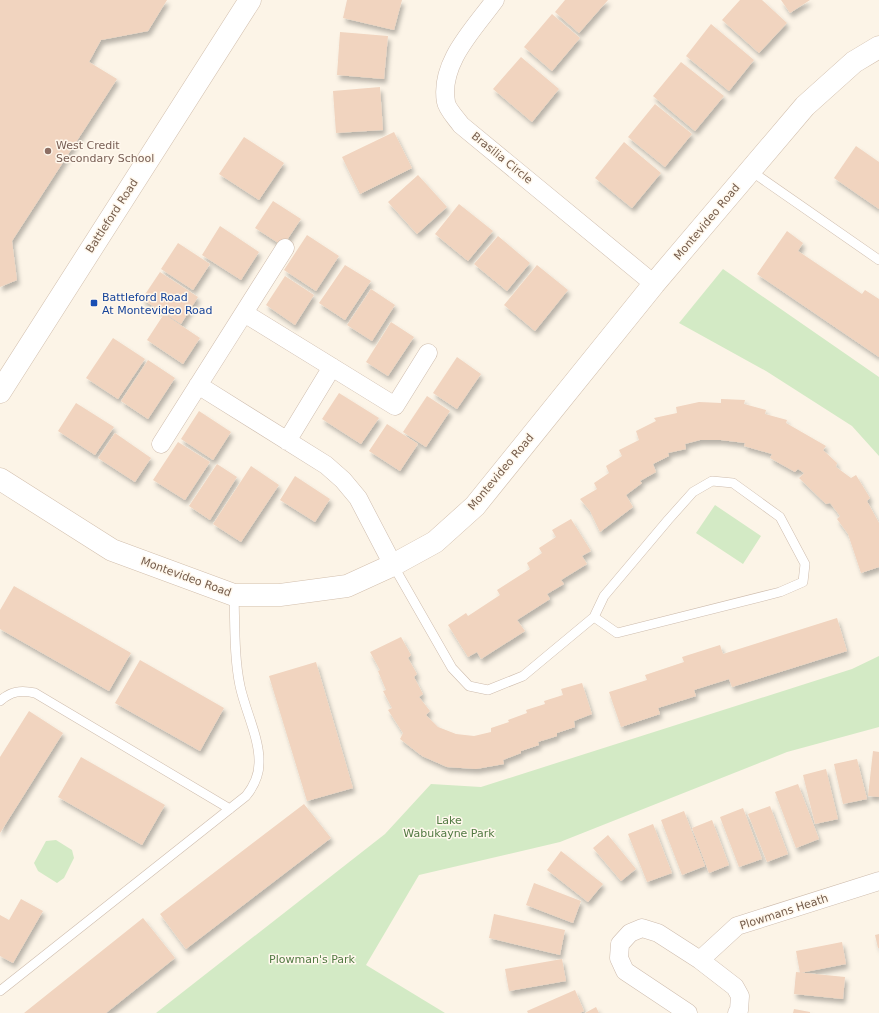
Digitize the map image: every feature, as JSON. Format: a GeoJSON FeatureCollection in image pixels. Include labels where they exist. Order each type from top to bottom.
{"type":"FeatureCollection","features":[{"type":"Feature","properties":{"kind":"street","name":"Battleford Road"},"geometry":{"type":"LineString","coordinates":[[0,392],[250,0]]}},
{"type":"Feature","properties":{"kind":"street","name":"Brasilia Circle"},"geometry":{"type":"LineString","coordinates":[[495,0],[455,56],[445,78],[446,103],[461,124],[654,284]]}},
{"type":"Feature","properties":{"kind":"street","name":"Montevideo Road"},"geometry":{"type":"LineString","coordinates":[[0,479],[112,550],[234,595],[280,595],[348,586],[393,565],[435,542],[475,506],[654,284],[805,106],[854,62],[879,47]]}},
{"type":"Feature","properties":{"kind":"street"},"geometry":{"type":"LineString","coordinates":[[161,444],[285,248]]}},
{"type":"Feature","properties":{"kind":"street"},"geometry":{"type":"LineString","coordinates":[[244,313],[395,406],[428,353]]}},
{"type":"Feature","properties":{"kind":"street"},"geometry":{"type":"LineString","coordinates":[[287,441],[332,367]]}},
{"type":"Feature","properties":{"kind":"street"},"geometry":{"type":"LineString","coordinates":[[198,385],[326,465],[343,480],[358,498],[393,565]]}},
{"type":"Feature","properties":{"kind":"street","name":"Plowmans Heath"},"geometry":{"type":"LineString","coordinates":[[700,960],[737,926],[879,881]]}},
{"type":"Feature","properties":{"kind":"street"},"geometry":{"type":"LineString","coordinates":[[688,1013],[625,971],[620,958],[620,944],[630,933],[642,928],[658,933],[700,960],[735,988],[740,996],[739,1010],[737,1013]]}},
{"type":"Feature","properties":{"kind":"lane"},"geometry":{"type":"LineString","coordinates":[[751,171],[879,260]]}},
{"type":"Feature","properties":{"kind":"lane"},"geometry":{"type":"LineString","coordinates":[[393,565],[452,668],[469,686],[488,690],[523,676],[594,616],[604,596],[668,520],[693,492],[712,481],[733,483],[780,517],[805,564],[803,582],[780,592],[631,630],[616,633],[594,616]]}},
{"type":"Feature","properties":{"kind":"lane"},"geometry":{"type":"LineString","coordinates":[[0,991],[230,809],[251,790],[255,784],[259,765],[259,751],[240,685],[237,662],[234,595]]}},
{"type":"Feature","properties":{"kind":"lane"},"geometry":{"type":"LineString","coordinates":[[0,701],[13,692],[21,690],[36,693],[230,809]]}},
{"type":"Feature","properties":{"kind":"green space"},"geometry":{"type":"Polygon","coordinates":[[[723,269],[879,377],[879,456],[852,426],[766,371],[679,323],[723,269]]]}},
{"type":"Feature","properties":{"kind":"green space"},"geometry":{"type":"Polygon","coordinates":[[[715,505],[761,536],[743,564],[696,533],[715,505]]]}},
{"type":"Feature","properties":{"kind":"green space","name":"Lake Wabukayne Park"},"geometry":{"type":"Polygon","coordinates":[[[879,656],[879,727],[787,752],[560,842],[419,875],[366,965],[445,1013],[156,1013],[385,834],[431,784],[481,787],[852,669],[879,656]]]}},
{"type":"Feature","properties":{"kind":"green space"},"geometry":{"type":"Polygon","coordinates":[[[56,840],[72,850],[74,858],[64,878],[57,883],[38,871],[34,863],[46,841],[56,840]]]}},
{"type":"Feature","properties":{"kind":"building","name":"West Credit Secondary School"},"geometry":{"type":"Polygon","coordinates":[[[0,0],[167,0],[148,31],[101,40],[89,62],[117,79],[12,241],[17,280],[0,287],[0,0]]]}},
{"type":"Feature","properties":{"kind":"building"},"geometry":{"type":"Polygon","coordinates":[[[347,0],[402,0],[394,30],[343,18],[347,0]]]}},
{"type":"Feature","properties":{"kind":"building"},"geometry":{"type":"Polygon","coordinates":[[[565,0],[608,0],[579,33],[555,12],[565,0]]]}},
{"type":"Feature","properties":{"kind":"building"},"geometry":{"type":"Polygon","coordinates":[[[740,0],[762,0],[787,23],[759,53],[722,20],[740,0]]]}},
{"type":"Feature","properties":{"kind":"building"},"geometry":{"type":"Polygon","coordinates":[[[781,0],[810,0],[790,13],[781,0]]]}},
{"type":"Feature","properties":{"kind":"building"},"geometry":{"type":"Polygon","coordinates":[[[552,14],[580,38],[552,71],[524,47],[552,14]]]}},
{"type":"Feature","properties":{"kind":"building"},"geometry":{"type":"Polygon","coordinates":[[[711,24],[754,60],[729,91],[686,56],[711,24]]]}},
{"type":"Feature","properties":{"kind":"building"},"geometry":{"type":"Polygon","coordinates":[[[340,32],[388,36],[384,79],[337,75],[340,32]]]}},
{"type":"Feature","properties":{"kind":"building"},"geometry":{"type":"Polygon","coordinates":[[[521,57],[559,89],[532,122],[493,89],[521,57]]]}},
{"type":"Feature","properties":{"kind":"building"},"geometry":{"type":"Polygon","coordinates":[[[681,62],[724,96],[695,131],[653,96],[681,62]]]}},
{"type":"Feature","properties":{"kind":"building"},"geometry":{"type":"Polygon","coordinates":[[[380,87],[383,130],[336,133],[333,91],[380,87]]]}},
{"type":"Feature","properties":{"kind":"building"},"geometry":{"type":"Polygon","coordinates":[[[655,104],[692,134],[665,167],[628,137],[655,104]]]}},
{"type":"Feature","properties":{"kind":"building"},"geometry":{"type":"Polygon","coordinates":[[[394,132],[412,168],[360,194],[342,157],[394,132]]]}},
{"type":"Feature","properties":{"kind":"building"},"geometry":{"type":"Polygon","coordinates":[[[244,137],[284,163],[259,200],[219,174],[244,137]]]}},
{"type":"Feature","properties":{"kind":"building"},"geometry":{"type":"Polygon","coordinates":[[[624,142],[661,173],[632,208],[595,178],[624,142]]]}},
{"type":"Feature","properties":{"kind":"building"},"geometry":{"type":"Polygon","coordinates":[[[856,146],[879,162],[879,209],[834,178],[856,146]]]}},
{"type":"Feature","properties":{"kind":"building"},"geometry":{"type":"Polygon","coordinates":[[[418,175],[447,207],[417,234],[388,202],[418,175]]]}},
{"type":"Feature","properties":{"kind":"building"},"geometry":{"type":"Polygon","coordinates":[[[273,201],[301,219],[283,246],[255,228],[273,201]]]}},
{"type":"Feature","properties":{"kind":"building"},"geometry":{"type":"Polygon","coordinates":[[[459,204],[493,231],[468,261],[435,234],[459,204]]]}},
{"type":"Feature","properties":{"kind":"building"},"geometry":{"type":"Polygon","coordinates":[[[220,226],[259,252],[241,280],[202,255],[220,226]]]}},
{"type":"Feature","properties":{"kind":"building"},"geometry":{"type":"Polygon","coordinates":[[[787,231],[803,243],[798,251],[862,294],[865,290],[879,299],[879,357],[757,274],[787,231]]]}},
{"type":"Feature","properties":{"kind":"building"},"geometry":{"type":"Polygon","coordinates":[[[307,235],[339,256],[316,291],[284,270],[307,235]]]}},
{"type":"Feature","properties":{"kind":"building"},"geometry":{"type":"Polygon","coordinates":[[[498,236],[530,263],[507,291],[474,264],[498,236]]]}},
{"type":"Feature","properties":{"kind":"building"},"geometry":{"type":"Polygon","coordinates":[[[178,243],[210,264],[193,290],[161,269],[178,243]]]}},
{"type":"Feature","properties":{"kind":"building"},"geometry":{"type":"Polygon","coordinates":[[[345,265],[371,281],[345,320],[319,303],[345,265]]]}},
{"type":"Feature","properties":{"kind":"building"},"geometry":{"type":"Polygon","coordinates":[[[537,265],[568,290],[535,331],[504,305],[537,265]]]}},
{"type":"Feature","properties":{"kind":"building"},"geometry":{"type":"Polygon","coordinates":[[[160,272],[198,297],[181,324],[142,299],[160,272]]]}},
{"type":"Feature","properties":{"kind":"building"},"geometry":{"type":"Polygon","coordinates":[[[285,276],[314,295],[295,325],[266,305],[285,276]]]}},
{"type":"Feature","properties":{"kind":"building"},"geometry":{"type":"Polygon","coordinates":[[[371,289],[395,305],[372,341],[347,325],[371,289]]]}},
{"type":"Feature","properties":{"kind":"building"},"geometry":{"type":"Polygon","coordinates":[[[164,314],[200,338],[183,364],[147,340],[164,314]]]}},
{"type":"Feature","properties":{"kind":"building"},"geometry":{"type":"Polygon","coordinates":[[[391,322],[414,337],[388,376],[366,362],[391,322]]]}},
{"type":"Feature","properties":{"kind":"building"},"geometry":{"type":"Polygon","coordinates":[[[113,338],[145,359],[118,399],[86,378],[113,338]]]}},
{"type":"Feature","properties":{"kind":"building"},"geometry":{"type":"Polygon","coordinates":[[[457,357],[481,374],[457,409],[433,393],[457,357]]]}},
{"type":"Feature","properties":{"kind":"building"},"geometry":{"type":"Polygon","coordinates":[[[148,360],[175,378],[148,419],[121,401],[148,360]]]}},
{"type":"Feature","properties":{"kind":"building"},"geometry":{"type":"Polygon","coordinates":[[[339,393],[379,418],[361,444],[322,419],[339,393]]]}},
{"type":"Feature","properties":{"kind":"building"},"geometry":{"type":"Polygon","coordinates":[[[427,396],[450,411],[426,447],[403,432],[427,396]]]}},
{"type":"Feature","properties":{"kind":"building"},"geometry":{"type":"Polygon","coordinates":[[[721,399],[745,400],[744,404],[766,410],[765,414],[787,420],[786,423],[826,446],[823,450],[837,463],[836,467],[851,478],[856,475],[870,498],[867,501],[879,523],[879,567],[861,573],[848,534],[837,519],[840,516],[830,503],[826,504],[799,478],[804,473],[798,469],[795,472],[770,458],[772,454],[744,446],[745,443],[721,440],[700,440],[685,444],[686,449],[668,453],[669,456],[653,464],[656,472],[640,481],[642,483],[626,495],[633,507],[600,532],[590,511],[580,499],[597,489],[594,483],[609,473],[606,466],[622,456],[619,450],[639,440],[636,431],[656,421],[654,418],[677,413],[676,407],[699,402],[721,403],[721,399]]]}},
{"type":"Feature","properties":{"kind":"building"},"geometry":{"type":"Polygon","coordinates":[[[76,403],[114,427],[95,455],[58,431],[76,403]]]}},
{"type":"Feature","properties":{"kind":"building"},"geometry":{"type":"Polygon","coordinates":[[[199,411],[231,432],[213,460],[181,439],[199,411]]]}},
{"type":"Feature","properties":{"kind":"building"},"geometry":{"type":"Polygon","coordinates":[[[387,424],[418,444],[400,471],[369,451],[387,424]]]}},
{"type":"Feature","properties":{"kind":"building"},"geometry":{"type":"Polygon","coordinates":[[[115,433],[151,458],[135,482],[98,458],[115,433]]]}},
{"type":"Feature","properties":{"kind":"building"},"geometry":{"type":"Polygon","coordinates":[[[178,442],[210,462],[185,500],[153,480],[178,442]]]}},
{"type":"Feature","properties":{"kind":"building"},"geometry":{"type":"Polygon","coordinates":[[[217,464],[237,477],[210,520],[189,506],[217,464]]]}},
{"type":"Feature","properties":{"kind":"building"},"geometry":{"type":"Polygon","coordinates":[[[251,466],[279,485],[241,542],[213,524],[251,466]]]}},
{"type":"Feature","properties":{"kind":"building"},"geometry":{"type":"Polygon","coordinates":[[[295,476],[330,499],[315,522],[280,500],[295,476]]]}},
{"type":"Feature","properties":{"kind":"building"},"geometry":{"type":"Polygon","coordinates":[[[571,519],[591,551],[582,556],[587,564],[561,580],[564,584],[547,594],[550,599],[517,620],[525,631],[481,659],[477,652],[468,657],[448,625],[466,613],[468,616],[500,595],[497,590],[530,569],[527,563],[542,553],[539,548],[556,537],[552,530],[571,519]]]}},
{"type":"Feature","properties":{"kind":"building"},"geometry":{"type":"Polygon","coordinates":[[[14,586],[131,653],[109,691],[0,629],[0,610],[14,586]]]}},
{"type":"Feature","properties":{"kind":"building"},"geometry":{"type":"Polygon","coordinates":[[[837,618],[847,651],[732,687],[729,679],[694,690],[696,696],[658,708],[660,714],[621,727],[609,692],[647,680],[645,675],[684,662],[682,657],[720,645],[723,654],[837,618]]]}},
{"type":"Feature","properties":{"kind":"building"},"geometry":{"type":"Polygon","coordinates":[[[401,637],[411,655],[408,658],[417,674],[414,677],[423,694],[419,697],[430,711],[426,715],[438,727],[456,734],[474,736],[491,732],[491,728],[509,722],[508,720],[527,713],[526,710],[545,704],[544,701],[563,695],[561,689],[582,683],[592,714],[574,721],[575,727],[557,733],[557,736],[538,742],[539,745],[521,751],[521,753],[503,760],[504,764],[476,769],[447,767],[422,756],[400,739],[403,733],[388,710],[392,708],[383,691],[386,690],[378,671],[380,670],[370,652],[401,637]]]}},
{"type":"Feature","properties":{"kind":"building"},"geometry":{"type":"Polygon","coordinates":[[[140,660],[224,708],[200,751],[115,703],[140,660]]]}},
{"type":"Feature","properties":{"kind":"building"},"geometry":{"type":"Polygon","coordinates":[[[316,662],[353,788],[307,801],[269,676],[316,662]]]}},
{"type":"Feature","properties":{"kind":"building"},"geometry":{"type":"Polygon","coordinates":[[[29,711],[63,733],[0,833],[0,757],[29,711]]]}},
{"type":"Feature","properties":{"kind":"building"},"geometry":{"type":"Polygon","coordinates":[[[873,751],[879,752],[879,797],[868,796],[873,751]]]}},
{"type":"Feature","properties":{"kind":"building"},"geometry":{"type":"Polygon","coordinates":[[[81,757],[165,805],[142,845],[58,797],[81,757]]]}},
{"type":"Feature","properties":{"kind":"building"},"geometry":{"type":"Polygon","coordinates":[[[857,759],[867,799],[843,804],[834,764],[857,759]]]}},
{"type":"Feature","properties":{"kind":"building"},"geometry":{"type":"Polygon","coordinates":[[[826,769],[838,819],[815,824],[803,775],[826,769]]]}},
{"type":"Feature","properties":{"kind":"building"},"geometry":{"type":"Polygon","coordinates":[[[798,784],[819,839],[796,848],[775,792],[798,784]]]}},
{"type":"Feature","properties":{"kind":"building"},"geometry":{"type":"Polygon","coordinates":[[[304,804],[331,838],[186,949],[160,914],[304,804]]]}},
{"type":"Feature","properties":{"kind":"building"},"geometry":{"type":"Polygon","coordinates":[[[770,806],[788,854],[767,862],[748,814],[770,806]]]}},
{"type":"Feature","properties":{"kind":"building"},"geometry":{"type":"Polygon","coordinates":[[[743,808],[762,859],[739,867],[720,817],[743,808]]]}},
{"type":"Feature","properties":{"kind":"building"},"geometry":{"type":"Polygon","coordinates":[[[684,811],[705,866],[682,875],[661,820],[684,811]]]}},
{"type":"Feature","properties":{"kind":"building"},"geometry":{"type":"Polygon","coordinates":[[[712,820],[729,865],[709,873],[692,828],[712,820]]]}},
{"type":"Feature","properties":{"kind":"building"},"geometry":{"type":"Polygon","coordinates":[[[653,824],[672,873],[647,882],[628,834],[653,824]]]}},
{"type":"Feature","properties":{"kind":"building"},"geometry":{"type":"Polygon","coordinates":[[[608,835],[636,869],[621,881],[593,848],[608,835]]]}},
{"type":"Feature","properties":{"kind":"building"},"geometry":{"type":"Polygon","coordinates":[[[561,851],[603,884],[588,902],[547,870],[561,851]]]}},
{"type":"Feature","properties":{"kind":"building"},"geometry":{"type":"Polygon","coordinates":[[[534,883],[581,901],[573,923],[526,905],[534,883]]]}},
{"type":"Feature","properties":{"kind":"building"},"geometry":{"type":"Polygon","coordinates":[[[21,899],[43,911],[13,963],[0,956],[0,915],[9,920],[21,899]]]}},
{"type":"Feature","properties":{"kind":"building"},"geometry":{"type":"Polygon","coordinates":[[[494,914],[565,930],[560,955],[489,938],[494,914]]]}},
{"type":"Feature","properties":{"kind":"building"},"geometry":{"type":"Polygon","coordinates":[[[143,918],[175,958],[106,1013],[24,1013],[143,918]]]}},
{"type":"Feature","properties":{"kind":"building"},"geometry":{"type":"Polygon","coordinates":[[[879,934],[879,948],[878,948],[875,935],[879,934]]]}},
{"type":"Feature","properties":{"kind":"building"},"geometry":{"type":"Polygon","coordinates":[[[842,942],[846,964],[800,973],[796,951],[842,942]]]}},
{"type":"Feature","properties":{"kind":"building"},"geometry":{"type":"Polygon","coordinates":[[[562,959],[566,981],[509,991],[505,969],[562,959]]]}},
{"type":"Feature","properties":{"kind":"building"},"geometry":{"type":"Polygon","coordinates":[[[796,972],[845,977],[843,999],[794,994],[796,972]]]}},
{"type":"Feature","properties":{"kind":"building"},"geometry":{"type":"Polygon","coordinates":[[[575,990],[584,1011],[580,1013],[528,1013],[527,1011],[575,990]]]}},
{"type":"Feature","properties":{"kind":"building"},"geometry":{"type":"Polygon","coordinates":[[[596,1007],[599,1013],[585,1013],[596,1007]]]}},
{"type":"Feature","properties":{"kind":"building"},"geometry":{"type":"Polygon","coordinates":[[[794,1009],[810,1012],[810,1013],[793,1013],[794,1009]]]}},
{"type":"Feature","properties":{"kind":"place","name":"West Credit Secondary School"},"geometry":{"type":"Point","coordinates":[48,151]}},
{"type":"Feature","properties":{"kind":"place","name":"Battleford Road At Montevideo Road"},"geometry":{"type":"Point","coordinates":[94,303]}},
{"type":"Feature","properties":{"kind":"park label","name":"Plowman's Park"},"geometry":{"type":"Point","coordinates":[312,959]}}]}
